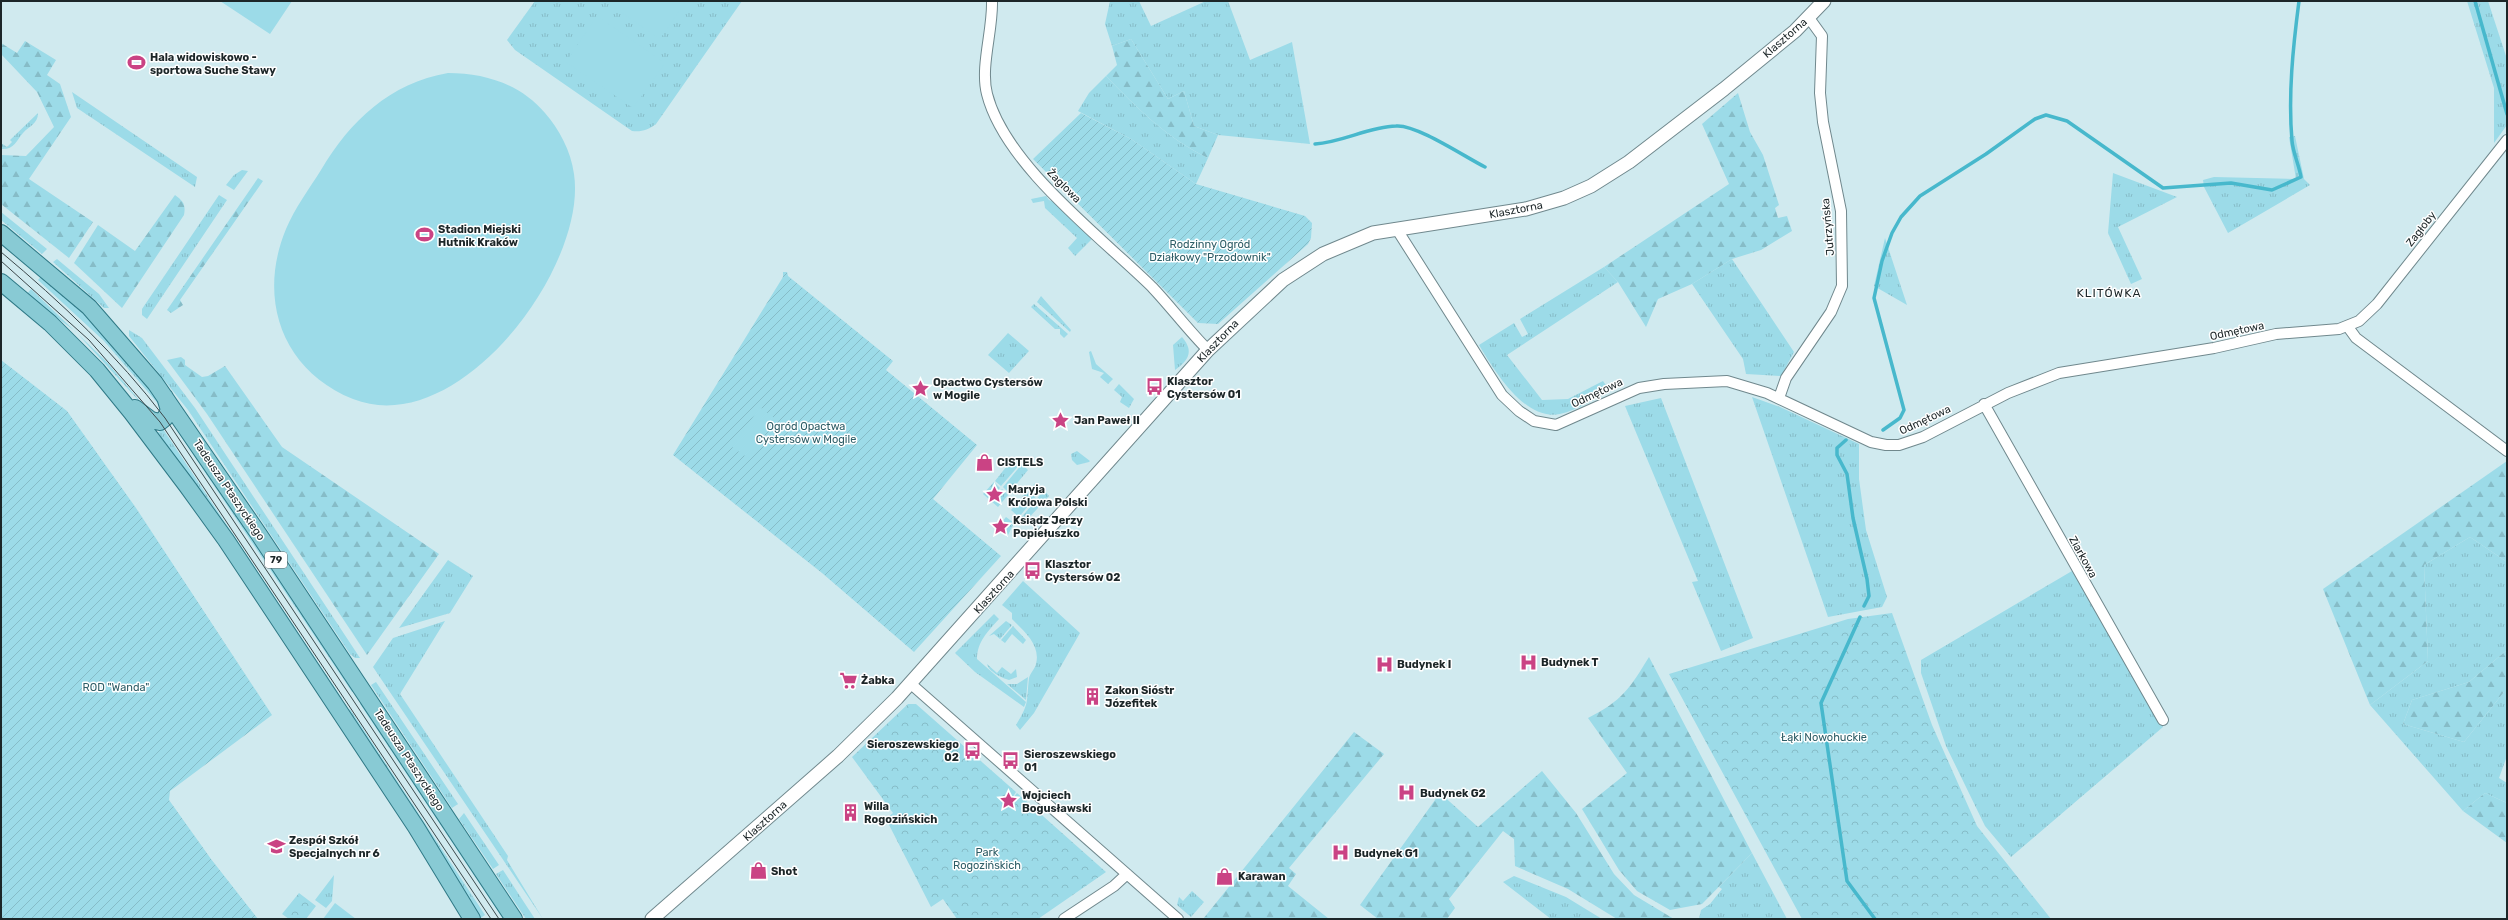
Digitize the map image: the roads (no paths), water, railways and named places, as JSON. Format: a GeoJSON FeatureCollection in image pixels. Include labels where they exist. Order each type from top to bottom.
{"type":"FeatureCollection","features":[{"type":"Feature","properties":{"kind":"main road","name":"Tadeusza Ptaszyckiego"},"geometry":{"type":"LineString","coordinates":[[1,233],[51,273],[101,318],[164,396],[256,530],[514,919]]}},
{"type":"Feature","properties":{"kind":"main road"},"geometry":{"type":"LineString","coordinates":[[1,282],[69,342],[117,393],[226,540],[416,827],[472,919]]}},
{"type":"Feature","properties":{"kind":"main road"},"geometry":{"type":"LineString","coordinates":[[117,393],[148,418],[157,422],[163,420],[168,413],[169,407],[164,396]]}},
{"type":"Feature","properties":{"kind":"street","name":"Żaglowa"},"geometry":{"type":"LineString","coordinates":[[992,1],[985,79],[991,108],[1000,127],[1021,158],[1043,183],[1153,289],[1208,350]]}},
{"type":"Feature","properties":{"kind":"street","name":"Klasztorna"},"geometry":{"type":"LineString","coordinates":[[652,919],[832,761],[912,684],[1208,350],[1268,292],[1308,263],[1349,242],[1396,228],[1526,209],[1564,198],[1591,186],[1615,172],[1658,140],[1785,40],[1809,18],[1824,1]]}},
{"type":"Feature","properties":{"kind":"street","name":"Jutrzyńska"},"geometry":{"type":"LineString","coordinates":[[1779,398],[1786,378],[1831,312],[1842,286],[1841,211],[1823,122],[1820,93],[1822,36],[1809,18]]}},
{"type":"Feature","properties":{"kind":"street","name":"Zagłoby"},"geometry":{"type":"LineString","coordinates":[[2348,327],[2364,317],[2377,304],[2507,140]]}},
{"type":"Feature","properties":{"kind":"street","name":"Odmętowa"},"geometry":{"type":"LineString","coordinates":[[1396,228],[1498,389],[1511,403],[1534,421],[1556,425],[1633,390],[1664,384],[1727,381],[1750,387],[1779,398],[1865,439],[1886,445],[1899,445],[1915,440],[1984,404],[2030,384],[2076,369],[2214,348],[2276,334],[2328,331],[2348,327]]}},
{"type":"Feature","properties":{"kind":"street"},"geometry":{"type":"LineString","coordinates":[[2348,327],[2356,338],[2507,451]]}},
{"type":"Feature","properties":{"kind":"street","name":"Ziarkowa"},"geometry":{"type":"LineString","coordinates":[[1984,404],[2163,720]]}},
{"type":"Feature","properties":{"kind":"street"},"geometry":{"type":"LineString","coordinates":[[912,684],[1178,919]]}},
{"type":"Feature","properties":{"kind":"street"},"geometry":{"type":"LineString","coordinates":[[1064,919],[1114,886],[1127,874]]}},
{"type":"Feature","properties":{"kind":"waterway"},"geometry":{"type":"LineString","coordinates":[[1883,430],[1900,418],[1904,410],[1874,298],[1882,261],[1892,233],[1901,217],[1920,196],[1986,154],[2035,119],[2046,115],[2067,121],[2163,188],[2231,183],[2272,190],[2301,177],[2293,146],[2291,124],[2293,53],[2299,1]]}},
{"type":"Feature","properties":{"kind":"waterway"},"geometry":{"type":"LineString","coordinates":[[2475,1],[2507,114]]}},
{"type":"Feature","properties":{"kind":"waterway"},"geometry":{"type":"LineString","coordinates":[[1315,144],[1325,143],[1375,129],[1396,126],[1405,127],[1428,135],[1485,167]]}},
{"type":"Feature","properties":{"kind":"waterway"},"geometry":{"type":"LineString","coordinates":[[1846,440],[1837,448],[1837,455],[1847,474],[1853,518],[1867,579],[1869,596],[1864,606]]}},
{"type":"Feature","properties":{"kind":"waterway"},"geometry":{"type":"LineString","coordinates":[[1860,617],[1821,703],[1847,881],[1875,919]]}},
{"type":"Feature","properties":{"kind":"tram line"},"geometry":{"type":"LineString","coordinates":[[1,252],[88,330],[128,373],[165,418],[499,919]]}},
{"type":"Feature","properties":{"kind":"tram line"},"geometry":{"type":"LineString","coordinates":[[1,261],[89,340],[160,422],[491,919]]}},
{"type":"Feature","properties":{"kind":"place","name":"Hala widowiskowo - sportowa Suche Stawy"},"geometry":{"type":"Point","coordinates":[137,63]}},
{"type":"Feature","properties":{"kind":"place","name":"Stadion Miejski Hutnik Kraków"},"geometry":{"type":"Point","coordinates":[425,235]}},
{"type":"Feature","properties":{"kind":"place","name":"Klasztor Cystersów 01"},"geometry":{"type":"Point","coordinates":[1154,387]}},
{"type":"Feature","properties":{"kind":"place","name":"Opactwo Cystersów w Mogile"},"geometry":{"type":"Point","coordinates":[920,388]}},
{"type":"Feature","properties":{"kind":"place","name":"Jan Paweł II"},"geometry":{"type":"Point","coordinates":[1061,420]}},
{"type":"Feature","properties":{"kind":"place","name":"CISTELS"},"geometry":{"type":"Point","coordinates":[984,462]}},
{"type":"Feature","properties":{"kind":"place","name":"Maryja Królowa Polski"},"geometry":{"type":"Point","coordinates":[995,495]}},
{"type":"Feature","properties":{"kind":"place","name":"Ksiądz Jerzy Popiełuszko"},"geometry":{"type":"Point","coordinates":[1000,526]}},
{"type":"Feature","properties":{"kind":"place","name":"Klasztor Cystersów 02"},"geometry":{"type":"Point","coordinates":[1032,570]}},
{"type":"Feature","properties":{"kind":"place","name":"Budynek T"},"geometry":{"type":"Point","coordinates":[1528,662]}},
{"type":"Feature","properties":{"kind":"place","name":"Budynek I"},"geometry":{"type":"Point","coordinates":[1384,664]}},
{"type":"Feature","properties":{"kind":"place","name":"Żabka"},"geometry":{"type":"Point","coordinates":[848,680]}},
{"type":"Feature","properties":{"kind":"place","name":"Zakon Sióstr Józefitek"},"geometry":{"type":"Point","coordinates":[1092,696]}},
{"type":"Feature","properties":{"kind":"place","name":"Sieroszewskiego 02"},"geometry":{"type":"Point","coordinates":[972,750]}},
{"type":"Feature","properties":{"kind":"place","name":"Sieroszewskiego 01"},"geometry":{"type":"Point","coordinates":[1011,760]}},
{"type":"Feature","properties":{"kind":"place","name":"Budynek G2"},"geometry":{"type":"Point","coordinates":[1407,793]}},
{"type":"Feature","properties":{"kind":"place","name":"Wojciech Bogusławski"},"geometry":{"type":"Point","coordinates":[1009,801]}},
{"type":"Feature","properties":{"kind":"place","name":"Willa Rogozińskich"},"geometry":{"type":"Point","coordinates":[851,812]}},
{"type":"Feature","properties":{"kind":"place","name":"Zespół Szkół Specjalnych nr 6"},"geometry":{"type":"Point","coordinates":[276,846]}},
{"type":"Feature","properties":{"kind":"place","name":"Budynek G1"},"geometry":{"type":"Point","coordinates":[1341,853]}},
{"type":"Feature","properties":{"kind":"place","name":"Shot"},"geometry":{"type":"Point","coordinates":[758,871]}},
{"type":"Feature","properties":{"kind":"place","name":"Karawan"},"geometry":{"type":"Point","coordinates":[1225,876]}},
{"type":"Feature","properties":{"kind":"district","name":"KLITÓWKA"},"geometry":{"type":"Point","coordinates":[2109,293]}},
{"type":"Feature","properties":{"kind":"park label","name":"Rodzinny Ogród Działkowy \"Przodownik\""},"geometry":{"type":"Point","coordinates":[1210,250]}},
{"type":"Feature","properties":{"kind":"park label","name":"Ogród Opactwa Cystersów w Mogile"},"geometry":{"type":"Point","coordinates":[806,432]}},
{"type":"Feature","properties":{"kind":"park label","name":"ROD \"Wanda\""},"geometry":{"type":"Point","coordinates":[116,687]}},
{"type":"Feature","properties":{"kind":"park label","name":"Łąki Nowohuckie"},"geometry":{"type":"Point","coordinates":[1824,737]}},
{"type":"Feature","properties":{"kind":"park label","name":"Park Rogozińskich"},"geometry":{"type":"Point","coordinates":[987,858]}}]}
